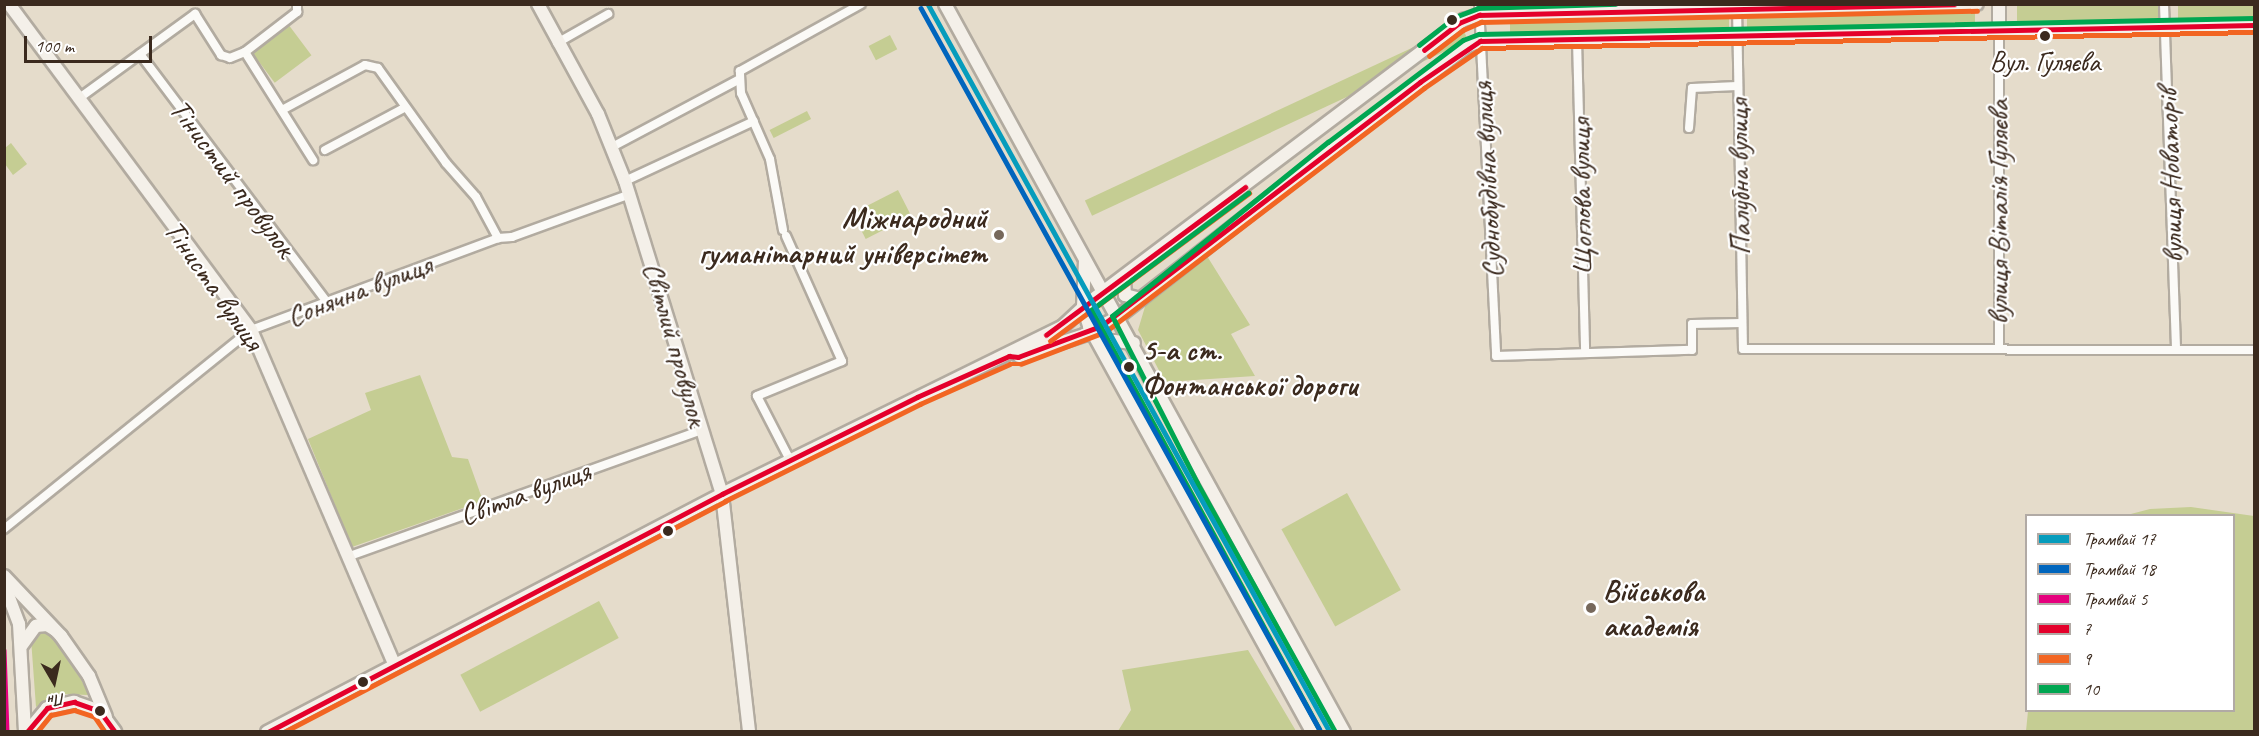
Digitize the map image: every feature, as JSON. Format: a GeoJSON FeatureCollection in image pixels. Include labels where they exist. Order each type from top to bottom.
{"type":"FeatureCollection","features":[{"type":"Feature","properties":{"kind":"main road","name":"Тіниста вулиця"},"geometry":{"type":"LineString","coordinates":[[9,4],[251,330],[394,663]]}},
{"type":"Feature","properties":{"kind":"main road","name":"Світлий провулок"},"geometry":{"type":"LineString","coordinates":[[538,4],[612,147],[626,181],[700,430],[722,494],[749,732]]}},
{"type":"Feature","properties":{"kind":"main road"},"geometry":{"type":"LineString","coordinates":[[945,4],[1085,260],[1134,343],[1204,479],[1344,732]]}},
{"type":"Feature","properties":{"kind":"main road"},"geometry":{"type":"LineString","coordinates":[[267,732],[394,663],[722,494],[1009,356],[1062,327],[1104,291],[1479,10],[1977,4]]}},
{"type":"Feature","properties":{"kind":"main road","name":"вулиця Віталія Гуляєва"},"geometry":{"type":"LineString","coordinates":[[1999,4],[1999,32]]}},
{"type":"Feature","properties":{"kind":"main road"},"geometry":{"type":"LineString","coordinates":[[1009,356],[1018,357],[1092,331],[1119,316],[1368,122],[1480,41],[2254,25]]}},
{"type":"Feature","properties":{"kind":"main road"},"geometry":{"type":"LineString","coordinates":[[1085,260],[1083,307],[1092,331],[1108,356],[1312,732]]}},
{"type":"Feature","properties":{"kind":"main road"},"geometry":{"type":"LineString","coordinates":[[1124,277],[1125,295],[1140,299]]}},
{"type":"Feature","properties":{"kind":"main road"},"geometry":{"type":"LineString","coordinates":[[1108,356],[1114,341],[1134,343]]}},
{"type":"Feature","properties":{"kind":"main road"},"geometry":{"type":"LineString","coordinates":[[4,576],[61,636],[88,676],[115,732]]}},
{"type":"Feature","properties":{"kind":"main road"},"geometry":{"type":"LineString","coordinates":[[4,584],[16,610],[21,646],[26,732]]}},
{"type":"Feature","properties":{"kind":"main road"},"geometry":{"type":"LineString","coordinates":[[21,646],[30,630],[39,625],[47,625],[61,636]]}},
{"type":"Feature","properties":{"kind":"main road"},"geometry":{"type":"LineString","coordinates":[[26,732],[40,714],[64,702],[92,706],[106,717]]}},
{"type":"Feature","properties":{"kind":"street"},"geometry":{"type":"LineString","coordinates":[[78,99],[195,14],[221,55],[230,58],[245,52],[297,12],[297,4]]}},
{"type":"Feature","properties":{"kind":"street"},"geometry":{"type":"LineString","coordinates":[[612,147],[861,4]]}},
{"type":"Feature","properties":{"kind":"street","name":"вулиця Новаторів"},"geometry":{"type":"LineString","coordinates":[[2164,4],[2176,348]]}},
{"type":"Feature","properties":{"kind":"street","name":"Палубна вулиця"},"geometry":{"type":"LineString","coordinates":[[1737,7],[1743,349],[1999,348]]}},
{"type":"Feature","properties":{"kind":"street","name":"Суднобудівна вулиця"},"geometry":{"type":"LineString","coordinates":[[1479,10],[1496,356],[1585,353]]}},
{"type":"Feature","properties":{"kind":"street"},"geometry":{"type":"LineString","coordinates":[[557,43],[608,14]]}},
{"type":"Feature","properties":{"kind":"street","name":"вулиця Віталія Гуляєва"},"geometry":{"type":"LineString","coordinates":[[1999,32],[1999,348]]}},
{"type":"Feature","properties":{"kind":"street","name":"Щоглова вулиця"},"geometry":{"type":"LineString","coordinates":[[1577,40],[1585,353]]}},
{"type":"Feature","properties":{"kind":"street"},"geometry":{"type":"LineString","coordinates":[[245,52],[313,160]]}},
{"type":"Feature","properties":{"kind":"street","name":"Тінистий провулок"},"geometry":{"type":"LineString","coordinates":[[140,54],[327,302]]}},
{"type":"Feature","properties":{"kind":"street"},"geometry":{"type":"LineString","coordinates":[[282,110],[371,65],[378,68],[404,108],[476,197],[498,238]]}},
{"type":"Feature","properties":{"kind":"street"},"geometry":{"type":"LineString","coordinates":[[739,75],[754,122],[770,159],[785,233],[842,361],[757,396],[789,460]]}},
{"type":"Feature","properties":{"kind":"street"},"geometry":{"type":"LineString","coordinates":[[1689,128],[1692,88],[1737,86]]}},
{"type":"Feature","properties":{"kind":"street"},"geometry":{"type":"LineString","coordinates":[[325,150],[404,108]]}},
{"type":"Feature","properties":{"kind":"street"},"geometry":{"type":"LineString","coordinates":[[626,181],[754,122]]}},
{"type":"Feature","properties":{"kind":"street","name":"Сонячна вулиця"},"geometry":{"type":"LineString","coordinates":[[4,529],[251,330],[498,238],[512,237],[630,194]]}},
{"type":"Feature","properties":{"kind":"street"},"geometry":{"type":"LineString","coordinates":[[1585,353],[1692,350],[1692,324],[1742,323]]}},
{"type":"Feature","properties":{"kind":"street"},"geometry":{"type":"LineString","coordinates":[[1999,348],[2254,350]]}},
{"type":"Feature","properties":{"kind":"street","name":"Світла вулиця"},"geometry":{"type":"LineString","coordinates":[[350,556],[700,430]]}},
{"type":"Feature","properties":{"kind":"green space"},"geometry":{"type":"Polygon","coordinates":[[[2017,5],[2160,5],[2160,26],[2017,26],[2017,5]]]}},
{"type":"Feature","properties":{"kind":"green space"},"geometry":{"type":"Polygon","coordinates":[[[2178,5],[2254,5],[2254,25],[2178,25],[2178,5]]]}},
{"type":"Feature","properties":{"kind":"green space"},"geometry":{"type":"Polygon","coordinates":[[[1747,7],[1975,7],[1975,29],[1747,29],[1747,7]]]}},
{"type":"Feature","properties":{"kind":"green space"},"geometry":{"type":"Polygon","coordinates":[[[1510,13],[1729,13],[1729,35],[1510,35],[1510,13]]]}},
{"type":"Feature","properties":{"kind":"green space"},"geometry":{"type":"Polygon","coordinates":[[[288,24],[311,55],[275,83],[251,52],[288,24]]]}},
{"type":"Feature","properties":{"kind":"green space"},"geometry":{"type":"Polygon","coordinates":[[[1461,25],[1468,40],[1092,216],[1085,200],[1461,25]]]}},
{"type":"Feature","properties":{"kind":"green space"},"geometry":{"type":"Polygon","coordinates":[[[890,35],[897,49],[876,60],[869,46],[890,35]]]}},
{"type":"Feature","properties":{"kind":"green space"},"geometry":{"type":"Polygon","coordinates":[[[807,111],[811,119],[774,138],[770,130],[807,111]]]}},
{"type":"Feature","properties":{"kind":"green space"},"geometry":{"type":"Polygon","coordinates":[[[11,143],[27,164],[13,175],[5,164],[5,148],[11,143]]]}},
{"type":"Feature","properties":{"kind":"green space"},"geometry":{"type":"Polygon","coordinates":[[[898,190],[911,216],[866,239],[853,213],[898,190]]]}},
{"type":"Feature","properties":{"kind":"green space"},"geometry":{"type":"Polygon","coordinates":[[[1207,256],[1250,325],[1231,334],[1255,376],[1165,382],[1138,330],[1147,300],[1207,256]]]}},
{"type":"Feature","properties":{"kind":"green space"},"geometry":{"type":"Polygon","coordinates":[[[420,375],[452,457],[468,459],[483,501],[352,547],[308,439],[371,410],[365,393],[420,375]]]}},
{"type":"Feature","properties":{"kind":"green space"},"geometry":{"type":"Polygon","coordinates":[[[1347,493],[1401,590],[1335,626],[1281,529],[1347,493]]]}},
{"type":"Feature","properties":{"kind":"green space"},"geometry":{"type":"Polygon","coordinates":[[[2191,507],[2254,516],[2254,731],[2026,731],[2028,712],[2235,712],[2235,514],[2131,514],[2150,509],[2191,507]]]}},
{"type":"Feature","properties":{"kind":"green space"},"geometry":{"type":"Polygon","coordinates":[[[599,601],[619,638],[480,712],[460,675],[599,601]]]}},
{"type":"Feature","properties":{"kind":"green space"},"geometry":{"type":"Polygon","coordinates":[[[48,631],[67,651],[89,695],[58,694],[36,707],[31,639],[34,632],[48,631]]]}},
{"type":"Feature","properties":{"kind":"green space"},"geometry":{"type":"Polygon","coordinates":[[[1248,650],[1296,731],[1118,731],[1131,710],[1122,670],[1248,650]]]}},
{"type":"Feature","properties":{"kind":"tram line","name":"17"},"geometry":{"type":"LineString","coordinates":[[928,4],[1330,732]]}},
{"type":"Feature","properties":{"kind":"tram line","name":"18"},"geometry":{"type":"LineString","coordinates":[[921,8],[1321,732]]}},
{"type":"Feature","properties":{"kind":"tram line","name":"5"},"geometry":{"type":"LineString","coordinates":[[4,650],[7,732]]}},
{"type":"Feature","properties":{"kind":"transit line","name":"10"},"geometry":{"type":"LineString","coordinates":[[1419,45],[1455,17],[1478,8],[1615,4]]}},
{"type":"Feature","properties":{"kind":"transit line","name":"7"},"geometry":{"type":"LineString","coordinates":[[1424,50],[1459,23],[1479,15],[1954,4]]}},
{"type":"Feature","properties":{"kind":"transit line","name":"9"},"geometry":{"type":"LineString","coordinates":[[1429,56],[1463,30],[1481,22],[1977,11]]}},
{"type":"Feature","properties":{"kind":"transit line","name":"10"},"geometry":{"type":"LineString","coordinates":[[1335,732],[1197,483],[1112,316],[1328,142],[1463,40],[1479,34],[2254,18]]}},
{"type":"Feature","properties":{"kind":"transit line","name":"7"},"geometry":{"type":"LineString","coordinates":[[268,732],[722,494],[917,397],[1009,356],[1018,357],[1101,326],[1420,82],[1480,41],[2254,25]]}},
{"type":"Feature","properties":{"kind":"transit line","name":"9"},"geometry":{"type":"LineString","coordinates":[[284,732],[725,501],[920,404],[1010,364],[1021,364],[1105,332],[1424,88],[1482,48],[2254,32]]}},
{"type":"Feature","properties":{"kind":"transit line","name":"7"},"geometry":{"type":"LineString","coordinates":[[1046,335],[1245,187]]}},
{"type":"Feature","properties":{"kind":"transit line","name":"9"},"geometry":{"type":"LineString","coordinates":[[1050,341],[1249,193]]}},
{"type":"Feature","properties":{"kind":"transit line","name":"10"},"geometry":{"type":"LineString","coordinates":[[1249,193],[1092,310],[1319,728]]}},
{"type":"Feature","properties":{"kind":"transit line","name":"7"},"geometry":{"type":"LineString","coordinates":[[27,732],[47,708],[74,702],[100,711],[115,732]]}},
{"type":"Feature","properties":{"kind":"transit line","name":"9"},"geometry":{"type":"LineString","coordinates":[[37,732],[51,715],[74,710],[95,717],[105,732]]}},
{"type":"Feature","properties":{"kind":"place","name":"Вул. Гуляєва"},"geometry":{"type":"Point","coordinates":[2045,36]}},
{"type":"Feature","properties":{"kind":"place","name":"Міжнародний гуманітарний універсітет"},"geometry":{"type":"Point","coordinates":[999,235]}},
{"type":"Feature","properties":{"kind":"place","name":"5-а ст. Фонтанської дороги"},"geometry":{"type":"Point","coordinates":[1129,367]}},
{"type":"Feature","properties":{"kind":"place","name":"Військова академія"},"geometry":{"type":"Point","coordinates":[1591,608]}}]}
